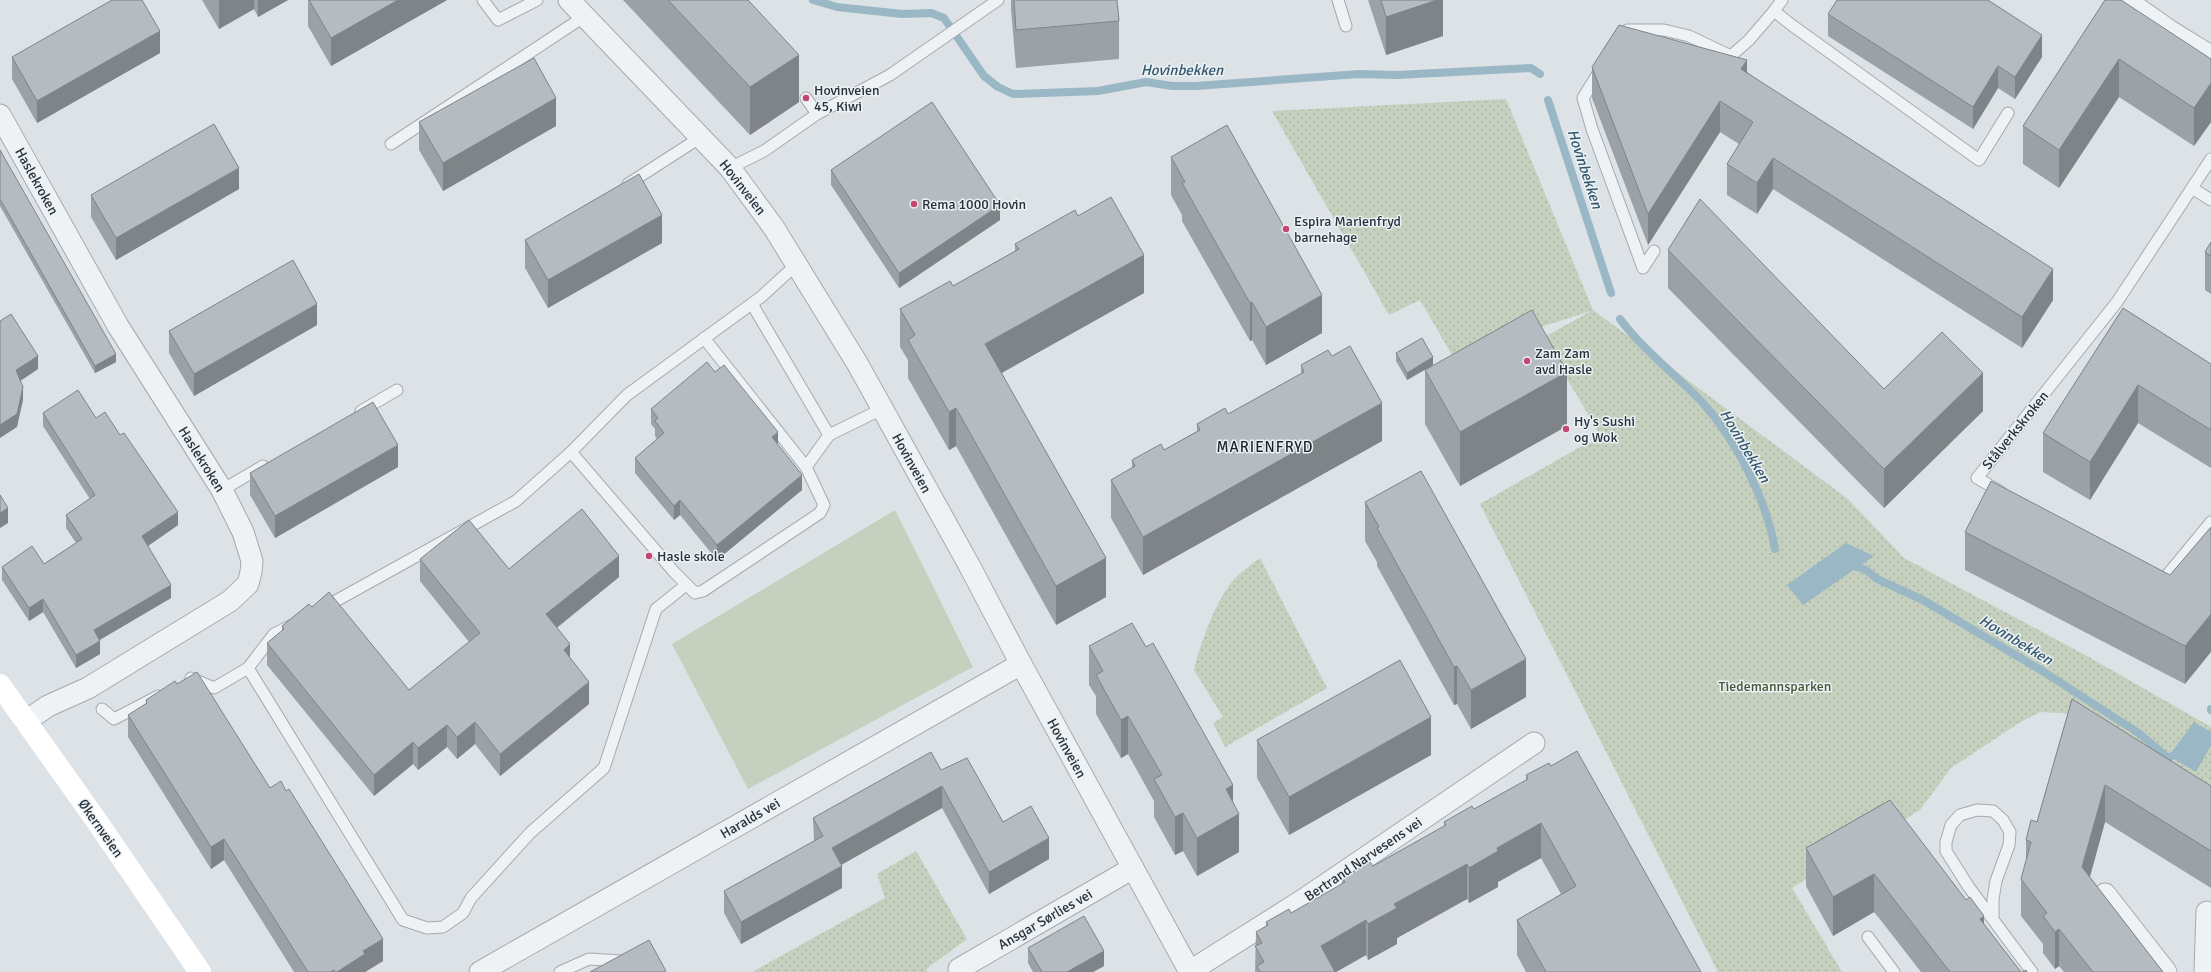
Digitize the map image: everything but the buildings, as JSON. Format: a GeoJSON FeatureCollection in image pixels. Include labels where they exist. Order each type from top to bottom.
{"type":"FeatureCollection","features":[{"type":"Feature","properties":{"kind":"main road","name":"Økernveien"},"geometry":{"type":"LineString","coordinates":[[0,685],[200,972]]}},
{"type":"Feature","properties":{"kind":"street","name":"Hovinveien"},"geometry":{"type":"LineString","coordinates":[[569,0],[586,16],[730,168],[774,228],[857,362],[1190,972]]}},
{"type":"Feature","properties":{"kind":"street"},"geometry":{"type":"LineString","coordinates":[[2125,0],[2169,31],[2211,57]]}},
{"type":"Feature","properties":{"kind":"street","name":"Haslekroken"},"geometry":{"type":"LineString","coordinates":[[0,115],[118,326],[222,490],[249,548],[252,561],[248,584],[230,601],[88,688],[48,706],[26,721]]}},
{"type":"Feature","properties":{"kind":"street","name":"Haralds vei"},"geometry":{"type":"LineString","coordinates":[[480,972],[1021,664]]}},
{"type":"Feature","properties":{"kind":"street","name":"Bertrand Narvesens vei"},"geometry":{"type":"LineString","coordinates":[[1190,972],[1303,900],[1534,743]]}},
{"type":"Feature","properties":{"kind":"street","name":"Ansgar Sørlies vei"},"geometry":{"type":"LineString","coordinates":[[961,972],[960,969],[1133,868]]}},
{"type":"Feature","properties":{"kind":"street"},"geometry":{"type":"LineString","coordinates":[[2105,894],[2166,972]]}},
{"type":"Feature","properties":{"kind":"street"},"geometry":{"type":"LineString","coordinates":[[2205,972],[2207,912]]}},
{"type":"Feature","properties":{"kind":"lane"},"geometry":{"type":"LineString","coordinates":[[483,0],[498,20],[536,0]]}},
{"type":"Feature","properties":{"kind":"lane"},"geometry":{"type":"LineString","coordinates":[[730,168],[764,151],[817,114],[890,74],[998,0]]}},
{"type":"Feature","properties":{"kind":"lane"},"geometry":{"type":"LineString","coordinates":[[1338,0],[1346,26]]}},
{"type":"Feature","properties":{"kind":"lane"},"geometry":{"type":"LineString","coordinates":[[1619,40],[1627,30],[1664,30],[1689,36],[1731,56],[1749,40],[1782,0]]}},
{"type":"Feature","properties":{"kind":"lane"},"geometry":{"type":"LineString","coordinates":[[1774,10],[1793,26],[1979,160],[2008,113]]}},
{"type":"Feature","properties":{"kind":"lane"},"geometry":{"type":"LineString","coordinates":[[391,144],[586,16]]}},
{"type":"Feature","properties":{"kind":"lane"},"geometry":{"type":"LineString","coordinates":[[1603,65],[1583,98],[1592,129],[1643,268],[1654,251]]}},
{"type":"Feature","properties":{"kind":"lane"},"geometry":{"type":"LineString","coordinates":[[806,98],[817,114]]}},
{"type":"Feature","properties":{"kind":"lane"},"geometry":{"type":"LineString","coordinates":[[618,189],[701,137]]}},
{"type":"Feature","properties":{"kind":"lane","name":"Stålverkskroken"},"geometry":{"type":"LineString","coordinates":[[2010,497],[1977,478],[2117,302],[2211,159]]}},
{"type":"Feature","properties":{"kind":"lane"},"geometry":{"type":"LineString","coordinates":[[2192,188],[2211,200]]}},
{"type":"Feature","properties":{"kind":"lane"},"geometry":{"type":"LineString","coordinates":[[316,612],[516,501],[570,452],[627,395],[752,304],[797,264]]}},
{"type":"Feature","properties":{"kind":"lane"},"geometry":{"type":"LineString","coordinates":[[752,304],[829,435]]}},
{"type":"Feature","properties":{"kind":"lane"},"geometry":{"type":"LineString","coordinates":[[570,452],[686,585],[695,593],[703,591],[820,513],[824,505],[806,467],[704,338]]}},
{"type":"Feature","properties":{"kind":"lane"},"geometry":{"type":"LineString","coordinates":[[350,417],[397,390]]}},
{"type":"Feature","properties":{"kind":"lane"},"geometry":{"type":"LineString","coordinates":[[806,467],[829,435],[882,409]]}},
{"type":"Feature","properties":{"kind":"lane"},"geometry":{"type":"LineString","coordinates":[[222,490],[276,459]]}},
{"type":"Feature","properties":{"kind":"lane"},"geometry":{"type":"LineString","coordinates":[[2150,572],[2164,579],[2211,522]]}},
{"type":"Feature","properties":{"kind":"lane"},"geometry":{"type":"LineString","coordinates":[[248,668],[403,920],[427,928],[443,927],[463,913],[471,898],[530,833],[604,768],[656,609],[686,585]]}},
{"type":"Feature","properties":{"kind":"lane"},"geometry":{"type":"LineString","coordinates":[[184,682],[192,678],[214,688],[248,668],[274,634],[302,619]]}},
{"type":"Feature","properties":{"kind":"lane"},"geometry":{"type":"LineString","coordinates":[[102,708],[114,719],[170,689]]}},
{"type":"Feature","properties":{"kind":"lane"},"geometry":{"type":"LineString","coordinates":[[1993,919],[1993,899],[1996,881],[2009,845],[2010,832],[2002,820],[1993,812],[1978,810],[1960,815],[1951,825],[1946,842],[1946,851],[1960,875],[2032,972]]}},
{"type":"Feature","properties":{"kind":"lane"},"geometry":{"type":"LineString","coordinates":[[1868,937],[1894,972]]}},
{"type":"Feature","properties":{"kind":"lane"},"geometry":{"type":"LineString","coordinates":[[560,972],[589,959],[621,961]]}},
{"type":"Feature","properties":{"kind":"green space","name":"Tiedemannsparken"},"geometry":{"type":"Polygon","coordinates":[[[1506,99],[1593,310],[1848,499],[1904,558],[2087,656],[2211,727],[2211,798],[2075,714],[2040,712],[2019,723],[1951,768],[1920,810],[1792,888],[1842,972],[1718,972],[1480,504],[1580,447],[1602,438],[1543,338],[1591,311],[1452,355],[1420,300],[1389,315],[1272,111],[1506,99]]]}},
{"type":"Feature","properties":{"kind":"green space"},"geometry":{"type":"Polygon","coordinates":[[[895,510],[973,667],[748,789],[672,644],[895,510]]]}},
{"type":"Feature","properties":{"kind":"green space"},"geometry":{"type":"Polygon","coordinates":[[[1260,558],[1327,688],[1225,747],[1213,723],[1223,717],[1194,670],[1205,634],[1222,597],[1236,577],[1260,558]]]}},
{"type":"Feature","properties":{"kind":"green space"},"geometry":{"type":"Polygon","coordinates":[[[916,851],[967,939],[926,969],[928,972],[752,972],[885,898],[877,874],[916,851]]]}},
{"type":"Feature","properties":{"kind":"water"},"geometry":{"type":"Polygon","coordinates":[[[1846,543],[1874,556],[1803,605],[1787,585],[1846,543]]]}},
{"type":"Feature","properties":{"kind":"water"},"geometry":{"type":"Polygon","coordinates":[[[2194,722],[2211,732],[2211,745],[2196,772],[2169,756],[2194,722]]]}},
{"type":"Feature","properties":{"kind":"waterway","name":"Hovinbekken"},"geometry":{"type":"LineString","coordinates":[[813,0],[837,7],[902,14],[931,13],[944,18],[984,76],[998,87],[1013,94],[1098,91],[1146,82],[1172,86],[1196,86],[1359,74],[1397,75],[1531,68],[1540,74]]}},
{"type":"Feature","properties":{"kind":"waterway","name":"Hovinbekken"},"geometry":{"type":"LineString","coordinates":[[1548,100],[1611,293]]}},
{"type":"Feature","properties":{"kind":"waterway","name":"Hovinbekken"},"geometry":{"type":"LineString","coordinates":[[1620,319],[1639,341],[1701,401],[1726,433],[1748,470],[1757,490],[1765,510],[1775,549]]}},
{"type":"Feature","properties":{"kind":"waterway","name":"Hovinbekken"},"geometry":{"type":"LineString","coordinates":[[1849,564],[1866,570],[1877,579],[1923,600],[2044,672],[2140,734],[2168,758],[2180,752]]}},
{"type":"Feature","properties":{"kind":"place","name":"Hovinveien 45, Kiwi"},"geometry":{"type":"Point","coordinates":[806,98]}},
{"type":"Feature","properties":{"kind":"place","name":"Rema 1000 Hovin"},"geometry":{"type":"Point","coordinates":[914,204]}},
{"type":"Feature","properties":{"kind":"place","name":"Espira Marienfryd barnehage"},"geometry":{"type":"Point","coordinates":[1286,229]}},
{"type":"Feature","properties":{"kind":"place","name":"Zam Zam avd Hasle"},"geometry":{"type":"Point","coordinates":[1527,361]}},
{"type":"Feature","properties":{"kind":"place","name":"Hy's Sushi og Wok"},"geometry":{"type":"Point","coordinates":[1566,429]}},
{"type":"Feature","properties":{"kind":"place","name":"Hasle skole"},"geometry":{"type":"Point","coordinates":[649,556]}},
{"type":"Feature","properties":{"kind":"district","name":"MARIENFRYD"},"geometry":{"type":"Point","coordinates":[1265,447]}}]}
